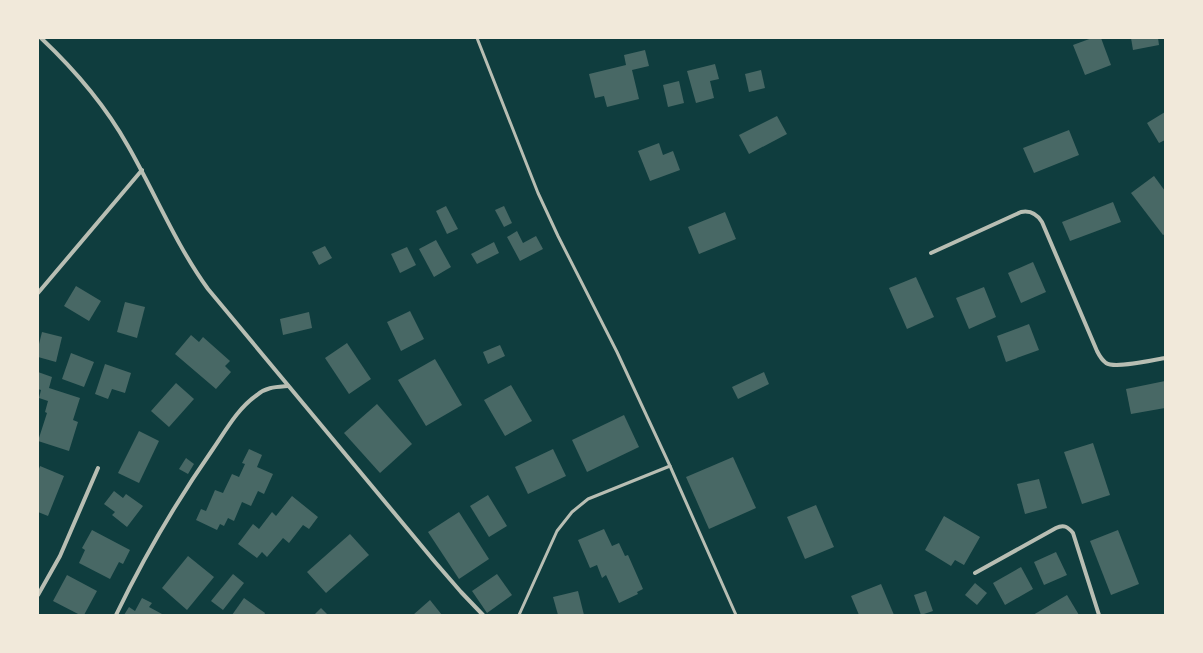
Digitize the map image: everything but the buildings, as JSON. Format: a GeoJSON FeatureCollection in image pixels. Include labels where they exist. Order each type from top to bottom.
{"type":"FeatureCollection","features":[{"type":"Feature","properties":{"kind":"street"},"geometry":{"type":"LineString","coordinates":[[41,38],[73,69],[120,132],[142,170],[182,250],[201,280],[222,308],[434,562],[483,615]]}},
{"type":"Feature","properties":{"kind":"street"},"geometry":{"type":"LineString","coordinates":[[38,293],[142,170]]}},
{"type":"Feature","properties":{"kind":"street"},"geometry":{"type":"LineString","coordinates":[[931,253],[1021,212],[1025,211],[1034,213],[1042,222],[1102,360],[1106,363],[1115,365],[1165,358]]}},
{"type":"Feature","properties":{"kind":"street"},"geometry":{"type":"LineString","coordinates":[[116,615],[161,529],[234,418],[244,406],[261,392],[271,388],[288,386]]}},
{"type":"Feature","properties":{"kind":"street"},"geometry":{"type":"LineString","coordinates":[[38,595],[60,556],[98,468]]}},
{"type":"Feature","properties":{"kind":"street"},"geometry":{"type":"LineString","coordinates":[[975,573],[1056,528],[1063,526],[1067,527],[1073,534],[1099,615]]}},
{"type":"Feature","properties":{"kind":"lane"},"geometry":{"type":"LineString","coordinates":[[477,38],[544,207],[617,352],[670,466],[736,615]]}},
{"type":"Feature","properties":{"kind":"lane"},"geometry":{"type":"LineString","coordinates":[[519,615],[557,531],[572,512],[588,499],[670,466]]}}]}
